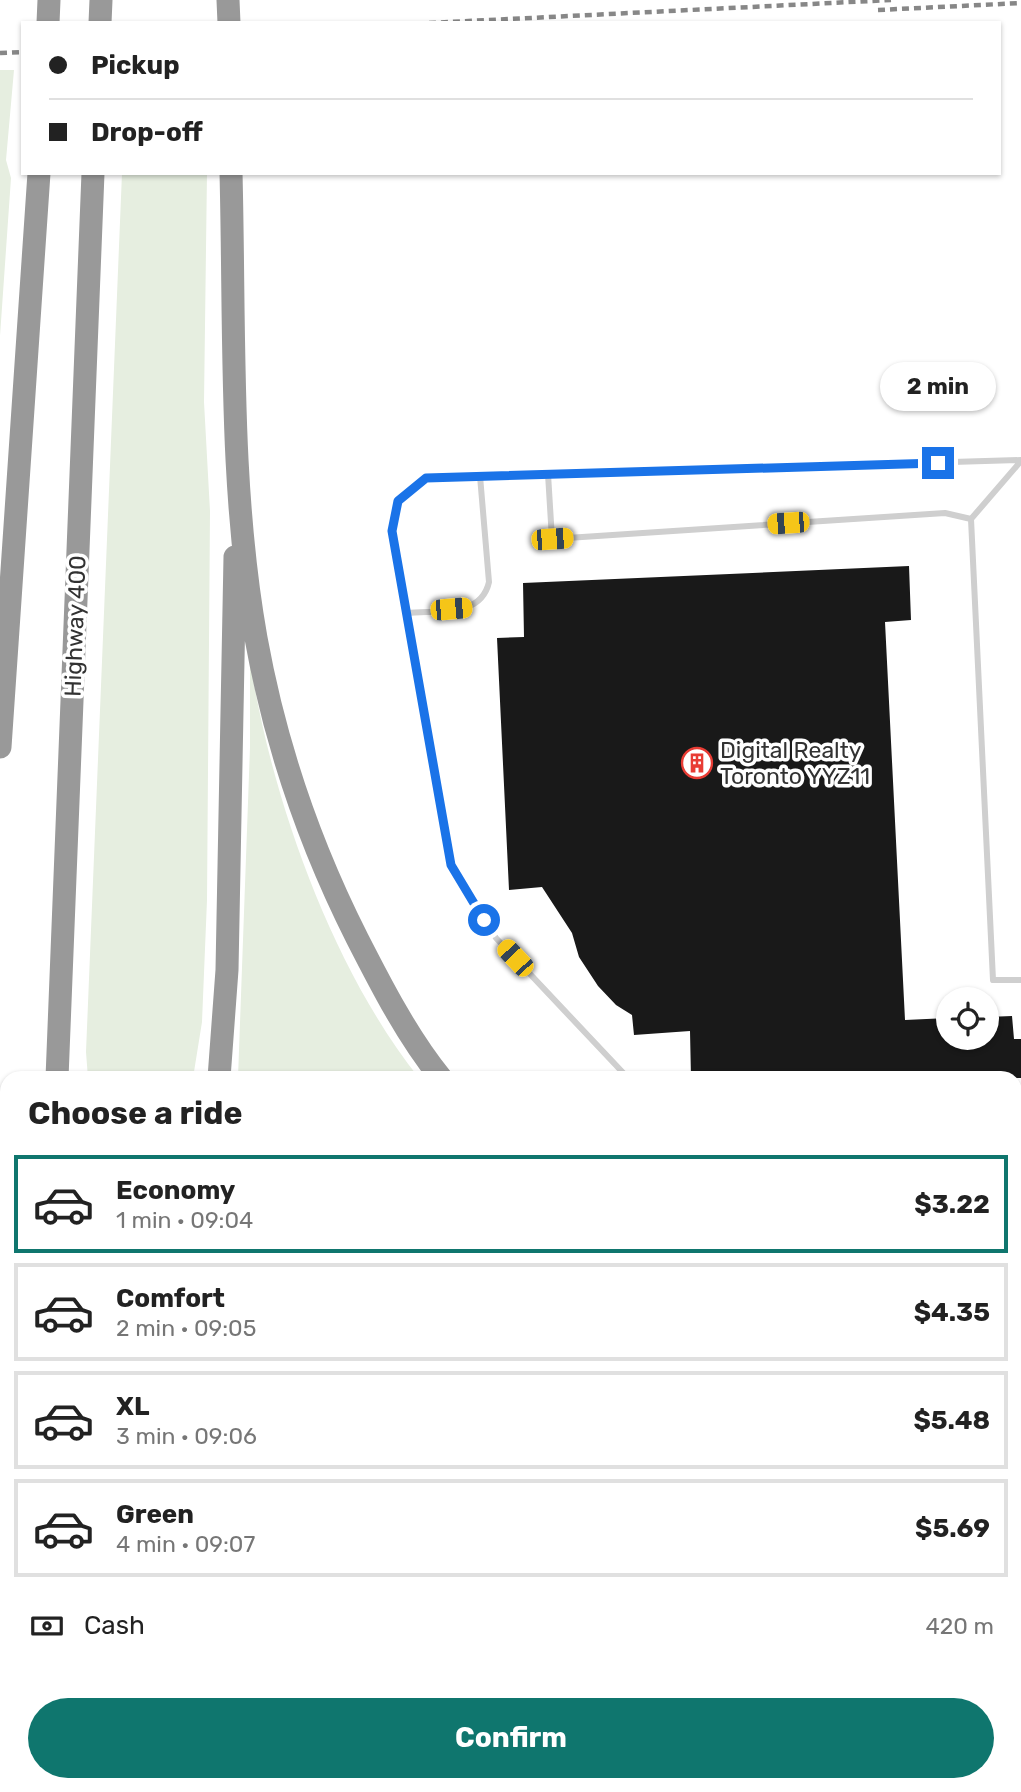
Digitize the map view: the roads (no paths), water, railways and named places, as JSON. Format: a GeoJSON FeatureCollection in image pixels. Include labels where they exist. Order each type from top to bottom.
{"type":"FeatureCollection","features":[{"type":"Feature","properties":{"kind":"highway"},"geometry":{"type":"LineString","coordinates":[[48,21],[49,0]]}},
{"type":"Feature","properties":{"kind":"highway"},"geometry":{"type":"LineString","coordinates":[[100,21],[101,0]]}},
{"type":"Feature","properties":{"kind":"highway"},"geometry":{"type":"LineString","coordinates":[[229,0],[229,21]]}},
{"type":"Feature","properties":{"kind":"highway"},"geometry":{"type":"LineString","coordinates":[[0,747],[38,175]]}},
{"type":"Feature","properties":{"kind":"highway","name":"Highway 400"},"geometry":{"type":"LineString","coordinates":[[57,1071],[93,175]]}},
{"type":"Feature","properties":{"kind":"highway"},"geometry":{"type":"LineString","coordinates":[[231,175],[238,451],[244,543],[256,637],[274,718],[297,801],[333,890],[377,977],[437,1071]]}},
{"type":"Feature","properties":{"kind":"highway"},"geometry":{"type":"LineString","coordinates":[[220,1071],[227,970],[238,451]]}},
{"type":"Feature","properties":{"kind":"lane"},"geometry":{"type":"LineString","coordinates":[[621,1071],[496,939],[451,865],[392,531],[398,501],[426,478],[1021,461]]}},
{"type":"Feature","properties":{"kind":"lane"},"geometry":{"type":"LineString","coordinates":[[1021,461],[971,519],[993,980],[1021,980]]}},
{"type":"Feature","properties":{"kind":"lane"},"geometry":{"type":"LineString","coordinates":[[548,474],[552,539],[945,513],[971,519]]}},
{"type":"Feature","properties":{"kind":"lane"},"geometry":{"type":"LineString","coordinates":[[407,613],[473,608],[486,596],[489,582],[481,476]]}},
{"type":"Feature","properties":{"kind":"railway"},"geometry":{"type":"LineString","coordinates":[[469,21],[891,0]]}},
{"type":"Feature","properties":{"kind":"railway"},"geometry":{"type":"LineString","coordinates":[[878,10],[1021,3]]}},
{"type":"Feature","properties":{"kind":"railway"},"geometry":{"type":"LineString","coordinates":[[0,53],[21,52]]}},
{"type":"Feature","properties":{"kind":"place","name":"Digital Realty Toronto YYZ11"},"geometry":{"type":"Point","coordinates":[697,763]}}]}
